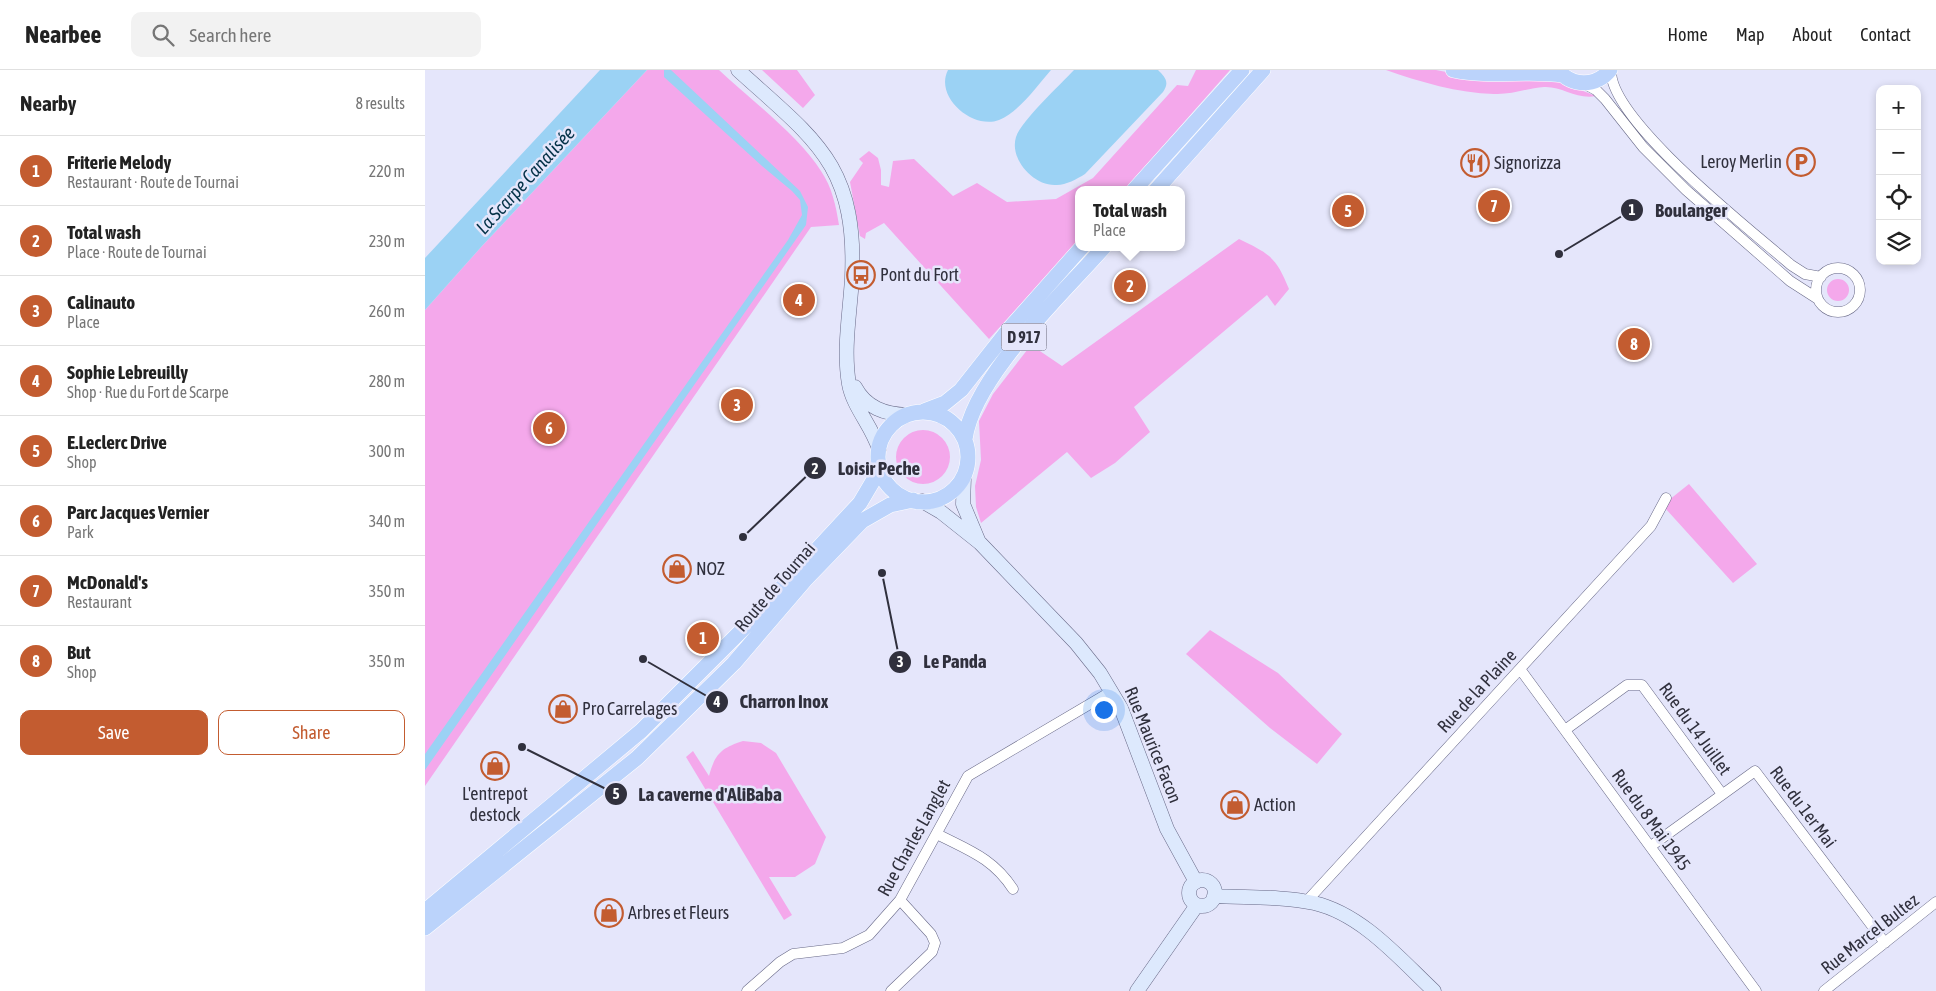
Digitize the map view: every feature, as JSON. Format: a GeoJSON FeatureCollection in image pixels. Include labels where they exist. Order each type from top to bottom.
{"type":"FeatureCollection","features":[{"type":"Feature","properties":{"kind":"main road"},"geometry":{"type":"LineString","coordinates":[[1138,186],[1242,70]]}},
{"type":"Feature","properties":{"kind":"main road"},"geometry":{"type":"LineString","coordinates":[[1160,186],[1263,70]]}},
{"type":"Feature","properties":{"kind":"main road"},"geometry":{"type":"LineString","coordinates":[[1453,70],[1496,75],[1560,73],[1575,82],[1583,83],[1599,80],[1611,70]]}},
{"type":"Feature","properties":{"kind":"main road","name":"D 917"},"geometry":{"type":"LineString","coordinates":[[914,413],[945,403],[961,390],[1016,321],[1078,251]]}},
{"type":"Feature","properties":{"kind":"main road","name":"D 917"},"geometry":{"type":"LineString","coordinates":[[965,439],[967,423],[973,408],[998,370],[1021,340],[1100,251]]}},
{"type":"Feature","properties":{"kind":"main road"},"geometry":{"type":"LineString","coordinates":[[914,413],[935,413],[946,418],[955,425],[965,439],[968,458],[964,477],[946,495],[935,500],[917,501],[892,489],[884,479],[879,456],[888,428],[914,413]]}},
{"type":"Feature","properties":{"kind":"main road","name":"Route de Tournai"},"geometry":{"type":"LineString","coordinates":[[425,910],[641,731],[746,626],[854,510],[869,489],[879,456]]}},
{"type":"Feature","properties":{"kind":"main road","name":"Route de Tournai"},"geometry":{"type":"LineString","coordinates":[[425,928],[637,758],[733,663],[805,580],[862,521],[891,505],[917,501]]}},
{"type":"Feature","properties":{"kind":"street"},"geometry":{"type":"LineString","coordinates":[[738,70],[810,136],[826,155],[837,175],[847,208],[852,240],[847,360],[852,394],[874,435],[879,456]]}},
{"type":"Feature","properties":{"kind":"street"},"geometry":{"type":"LineString","coordinates":[[1611,70],[1613,84],[1619,96],[1640,125],[1674,162],[1791,265],[1805,274],[1821,277]]}},
{"type":"Feature","properties":{"kind":"street"},"geometry":{"type":"LineString","coordinates":[[1583,83],[1596,90],[1605,98],[1643,148],[1686,190],[1790,281],[1818,299],[1828,310],[1841,312],[1853,306],[1859,294],[1857,282],[1846,270],[1834,269],[1821,277],[1816,288],[1818,299]]}},
{"type":"Feature","properties":{"kind":"street"},"geometry":{"type":"LineString","coordinates":[[847,360],[857,390],[868,403],[881,411],[914,413]]}},
{"type":"Feature","properties":{"kind":"street","name":"Rue Maurice Facon"},"geometry":{"type":"LineString","coordinates":[[964,477],[963,504],[980,542]]}},
{"type":"Feature","properties":{"kind":"street","name":"Rue de la Plaine"},"geometry":{"type":"LineString","coordinates":[[1306,902],[1651,526],[1666,498]]}},
{"type":"Feature","properties":{"kind":"street","name":"Rue Maurice Facon"},"geometry":{"type":"LineString","coordinates":[[917,501],[941,512],[980,542],[1076,643],[1112,690],[1128,723],[1167,829],[1196,882]]}},
{"type":"Feature","properties":{"kind":"street","name":"Rue du 8 Mai 1945"},"geometry":{"type":"LineString","coordinates":[[1520,669],[1756,991]]}},
{"type":"Feature","properties":{"kind":"street","name":"Rue du 14 Juillet"},"geometry":{"type":"LineString","coordinates":[[1565,730],[1627,686],[1641,685],[1722,794]]}},
{"type":"Feature","properties":{"kind":"street","name":"Rue Charles Langlet"},"geometry":{"type":"LineString","coordinates":[[747,991],[780,962],[793,954],[843,948],[861,940],[891,913],[900,900],[967,776],[1112,690]]}},
{"type":"Feature","properties":{"kind":"street","name":"Rue du 1er Mai"},"geometry":{"type":"LineString","coordinates":[[1651,846],[1755,770],[1885,943]]}},
{"type":"Feature","properties":{"kind":"street"},"geometry":{"type":"LineString","coordinates":[[937,834],[992,864],[1003,873],[1013,889]]}},
{"type":"Feature","properties":{"kind":"street"},"geometry":{"type":"LineString","coordinates":[[1203,881],[1209,883],[1213,889],[1214,896],[1209,904],[1197,905],[1191,901],[1189,894],[1191,887],[1196,882],[1203,881]]}},
{"type":"Feature","properties":{"kind":"street"},"geometry":{"type":"LineString","coordinates":[[1214,896],[1306,902],[1332,909],[1361,926],[1434,991]]}},
{"type":"Feature","properties":{"kind":"street"},"geometry":{"type":"LineString","coordinates":[[891,991],[932,952],[935,943],[931,934],[900,900]]}},
{"type":"Feature","properties":{"kind":"street","name":"Rue Marcel Bultez"},"geometry":{"type":"LineString","coordinates":[[1824,991],[1936,902]]}},
{"type":"Feature","properties":{"kind":"street"},"geometry":{"type":"LineString","coordinates":[[1137,991],[1197,905]]}},
{"type":"Feature","properties":{"kind":"shaded area"},"geometry":{"type":"Polygon","coordinates":[[[647,70],[719,70],[787,131],[812,158],[831,190],[839,225],[811,227],[425,786],[425,310],[482,246],[647,70]]]}},
{"type":"Feature","properties":{"kind":"shaded area"},"geometry":{"type":"Polygon","coordinates":[[[762,70],[797,70],[815,95],[803,108],[762,70]]]}},
{"type":"Feature","properties":{"kind":"shaded area"},"geometry":{"type":"Polygon","coordinates":[[[1196,70],[1230,70],[1128,186],[1079,186],[1093,178],[1177,85],[1188,86],[1196,70]]]}},
{"type":"Feature","properties":{"kind":"shaded area"},"geometry":{"type":"Polygon","coordinates":[[[1386,70],[1436,70],[1472,77],[1547,77],[1596,96],[1576,95],[1551,87],[1500,94],[1467,92],[1426,83],[1386,70]]]}},
{"type":"Feature","properties":{"kind":"shaded area"},"geometry":{"type":"Polygon","coordinates":[[[869,151],[878,158],[881,170],[881,185],[889,187],[893,161],[914,159],[953,196],[977,183],[1007,202],[1056,199],[1075,188],[1075,244],[989,339],[884,223],[866,233],[865,239],[860,236],[850,182],[863,163],[859,159],[869,151]]]}},
{"type":"Feature","properties":{"kind":"shaded area"},"geometry":{"type":"Polygon","coordinates":[[[1239,239],[1265,253],[1276,263],[1280,270],[1289,289],[1275,306],[1267,295],[1134,407],[1150,432],[1115,463],[1091,478],[1067,452],[981,523],[976,507],[975,486],[981,460],[979,421],[993,394],[1031,345],[1062,366],[1239,239]]]}},
{"type":"Feature","properties":{"kind":"shaded area"},"geometry":{"type":"Polygon","coordinates":[[[1838,279],[1846,282],[1849,290],[1846,298],[1838,301],[1830,298],[1827,290],[1830,282],[1838,279]]]}},
{"type":"Feature","properties":{"kind":"shaded area"},"geometry":{"type":"Polygon","coordinates":[[[923,430],[933,432],[942,438],[948,447],[950,457],[948,467],[942,476],[933,482],[923,484],[913,482],[904,476],[898,467],[896,457],[898,447],[904,438],[913,432],[923,430]]]}},
{"type":"Feature","properties":{"kind":"shaded area"},"geometry":{"type":"Polygon","coordinates":[[[1689,484],[1757,564],[1733,583],[1665,508],[1669,500],[1689,484]]]}},
{"type":"Feature","properties":{"kind":"shaded area"},"geometry":{"type":"Polygon","coordinates":[[[1210,630],[1278,673],[1342,734],[1317,764],[1270,728],[1186,654],[1210,630]]]}},
{"type":"Feature","properties":{"kind":"shaded area"},"geometry":{"type":"Polygon","coordinates":[[[743,741],[761,743],[776,753],[826,837],[815,864],[795,877],[769,877],[792,915],[784,920],[686,757],[693,751],[709,776],[714,762],[720,753],[729,746],[743,741]]]}},
{"type":"Feature","properties":{"kind":"water","name":"La Scarpe Canalisée"},"geometry":{"type":"Polygon","coordinates":[[[600,70],[647,70],[482,246],[425,310],[425,258],[600,70]]]}},
{"type":"Feature","properties":{"kind":"water"},"geometry":{"type":"Polygon","coordinates":[[[664,70],[671,70],[800,191],[808,207],[806,225],[425,770],[425,754],[788,240],[802,215],[800,200],[792,191],[664,77],[664,70]]]}},
{"type":"Feature","properties":{"kind":"water"},"geometry":{"type":"Polygon","coordinates":[[[948,70],[1051,70],[1014,111],[999,120],[989,122],[968,116],[951,100],[946,91],[945,80],[948,70]]]}},
{"type":"Feature","properties":{"kind":"water"},"geometry":{"type":"Polygon","coordinates":[[[1074,70],[1158,70],[1165,77],[1166,85],[1163,92],[1085,174],[1064,184],[1048,184],[1040,181],[1025,170],[1016,154],[1016,137],[1033,112],[1074,70]]]}},
{"type":"Feature","properties":{"kind":"place","name":"Leroy Merlin"},"geometry":{"type":"Point","coordinates":[1801,162]}},
{"type":"Feature","properties":{"kind":"place","name":"Signorizza"},"geometry":{"type":"Point","coordinates":[1475,163]}},
{"type":"Feature","properties":{"kind":"place","name":"McDonald's"},"geometry":{"type":"Point","coordinates":[1494,206]}},
{"type":"Feature","properties":{"kind":"place","name":"E.Leclerc Drive"},"geometry":{"type":"Point","coordinates":[1348,211]}},
{"type":"Feature","properties":{"kind":"place","name":"Boulanger"},"geometry":{"type":"Point","coordinates":[1559,254]}},
{"type":"Feature","properties":{"kind":"place","name":"Pont du Fort"},"geometry":{"type":"Point","coordinates":[861,275]}},
{"type":"Feature","properties":{"kind":"place","name":"Total wash"},"geometry":{"type":"Point","coordinates":[1130,286]}},
{"type":"Feature","properties":{"kind":"place","name":"Sophie Lebreuilly"},"geometry":{"type":"Point","coordinates":[799,300]}},
{"type":"Feature","properties":{"kind":"place","name":"But"},"geometry":{"type":"Point","coordinates":[1634,344]}},
{"type":"Feature","properties":{"kind":"place","name":"Calinauto"},"geometry":{"type":"Point","coordinates":[737,405]}},
{"type":"Feature","properties":{"kind":"place","name":"Parc Jacques Vernier"},"geometry":{"type":"Point","coordinates":[549,428]}},
{"type":"Feature","properties":{"kind":"place","name":"Loisir Peche"},"geometry":{"type":"Point","coordinates":[743,537]}},
{"type":"Feature","properties":{"kind":"place","name":"NOZ"},"geometry":{"type":"Point","coordinates":[677,569]}},
{"type":"Feature","properties":{"kind":"place","name":"Le Panda"},"geometry":{"type":"Point","coordinates":[882,573]}},
{"type":"Feature","properties":{"kind":"place","name":"Friterie Melody"},"geometry":{"type":"Point","coordinates":[703,638]}},
{"type":"Feature","properties":{"kind":"place","name":"Charron Inox"},"geometry":{"type":"Point","coordinates":[643,659]}},
{"type":"Feature","properties":{"kind":"place","name":"Pro Carrelages"},"geometry":{"type":"Point","coordinates":[563,709]}},
{"type":"Feature","properties":{"kind":"place","name":"La caverne d'AliBaba"},"geometry":{"type":"Point","coordinates":[522,747]}},
{"type":"Feature","properties":{"kind":"place","name":"L'entrepot destock"},"geometry":{"type":"Point","coordinates":[495,766]}},
{"type":"Feature","properties":{"kind":"place","name":"Action"},"geometry":{"type":"Point","coordinates":[1235,805]}},
{"type":"Feature","properties":{"kind":"place","name":"Arbres et Fleurs"},"geometry":{"type":"Point","coordinates":[609,913]}}]}
